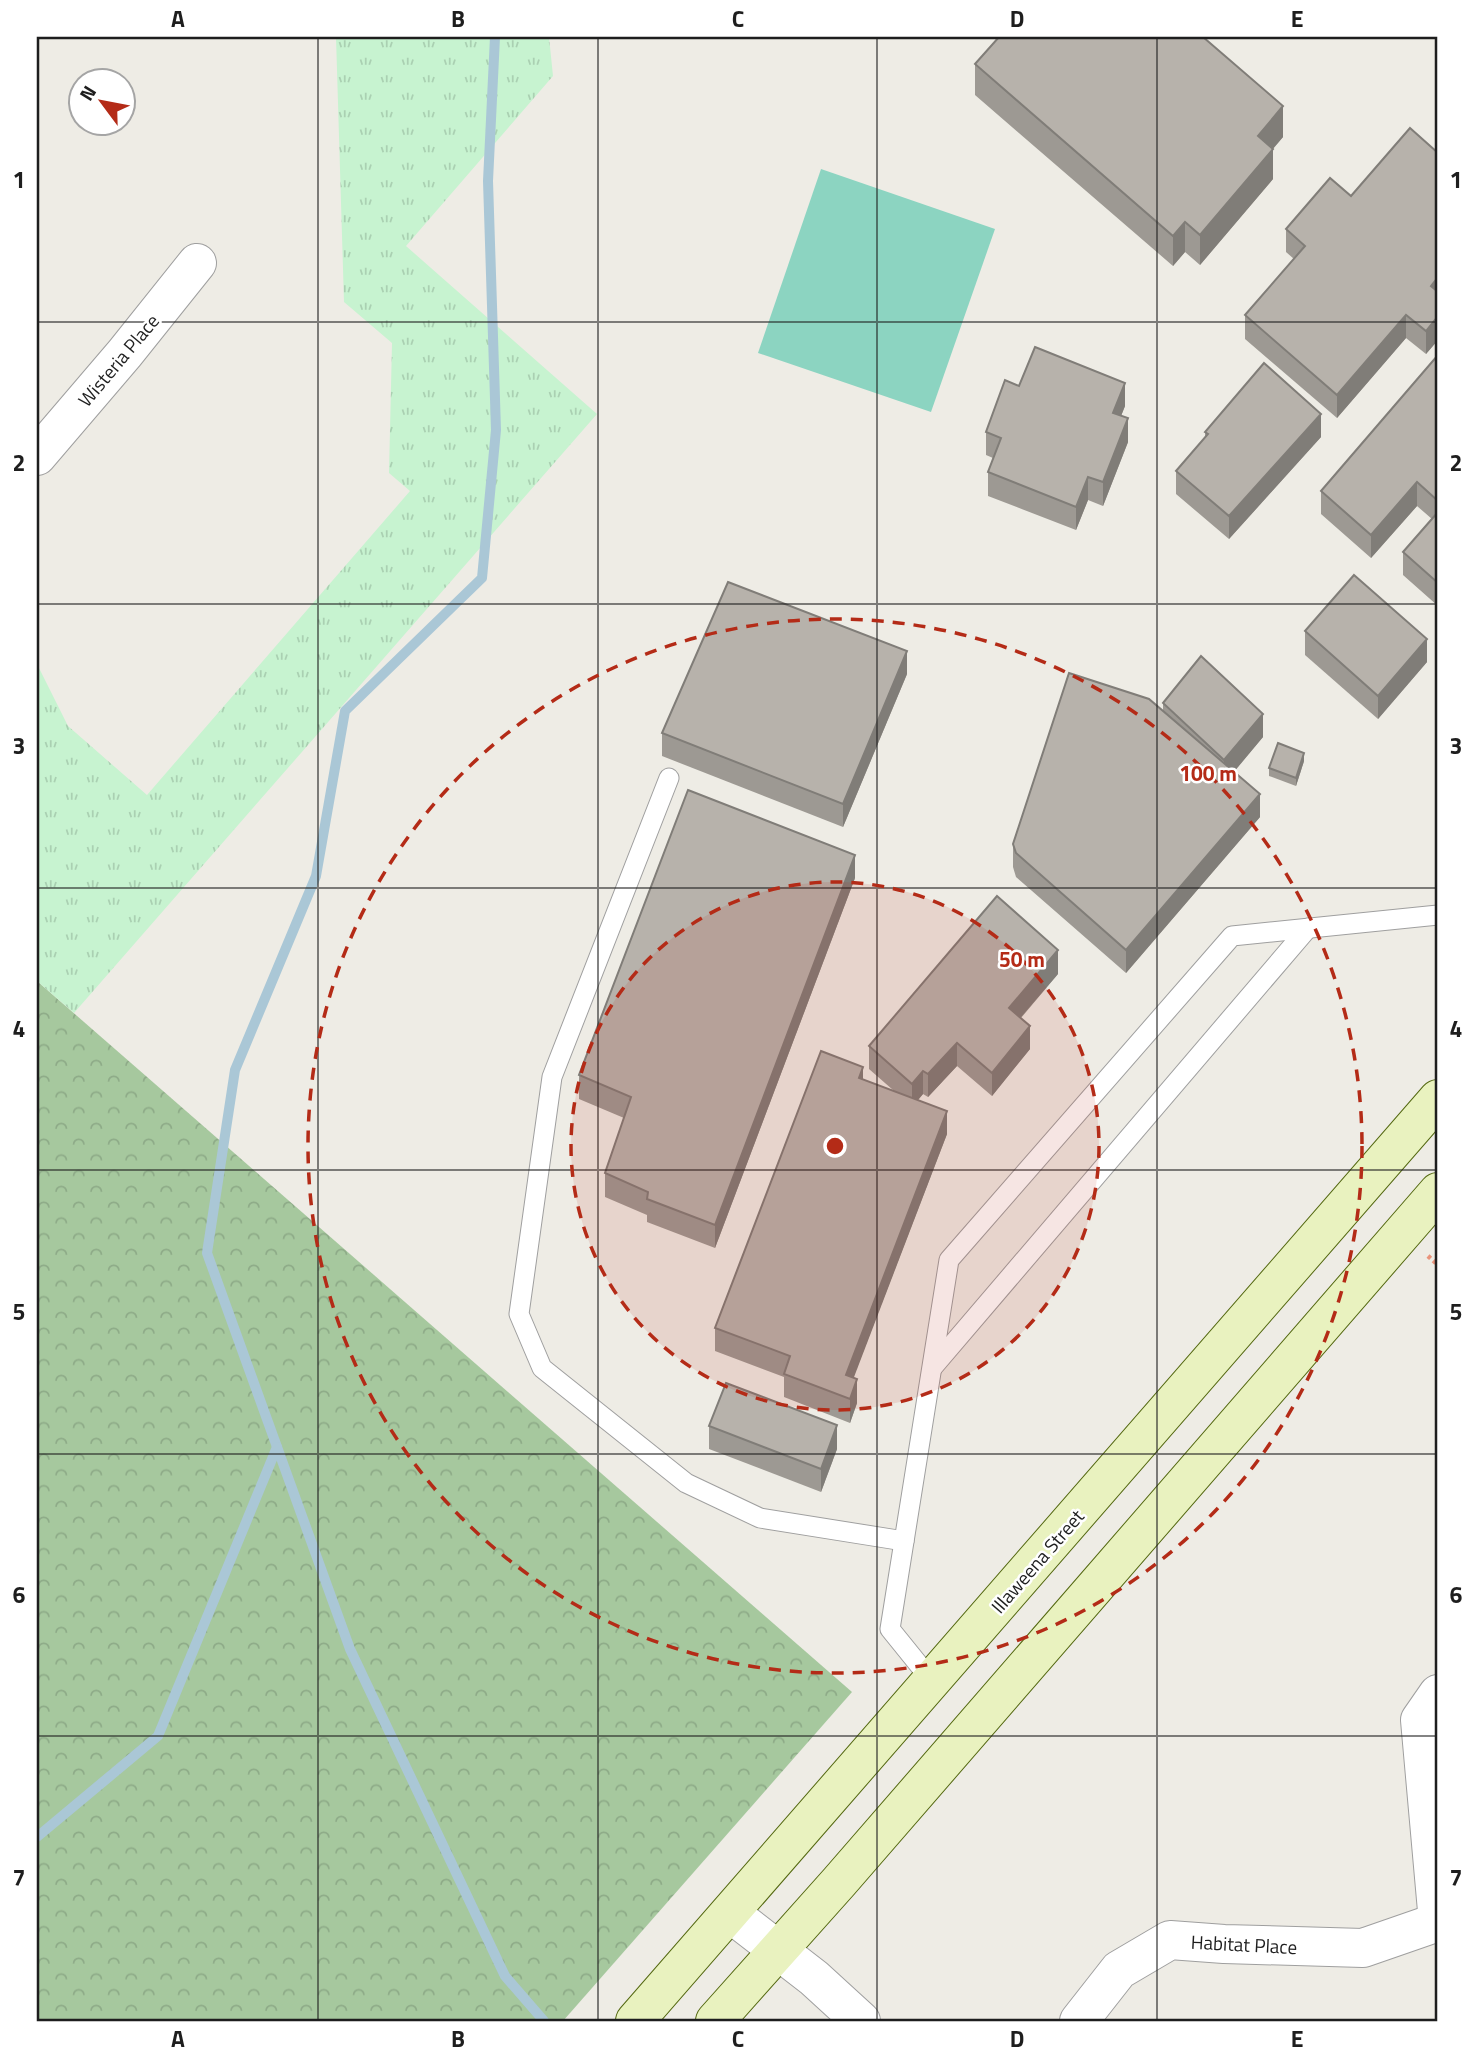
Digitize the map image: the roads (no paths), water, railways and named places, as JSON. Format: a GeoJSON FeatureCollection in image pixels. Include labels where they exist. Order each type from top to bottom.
{"type":"FeatureCollection","features":[{"type":"Feature","properties":{"kind":"main road","name":"Illaweena Street"},"geometry":{"type":"LineString","coordinates":[[635,2021],[1438,1099]]}},
{"type":"Feature","properties":{"kind":"main road"},"geometry":{"type":"LineString","coordinates":[[715,2021],[1434,1205],[1380,1167]]}},
{"type":"Feature","properties":{"kind":"main road"},"geometry":{"type":"LineString","coordinates":[[932,1681],[1000,1695]]}},
{"type":"Feature","properties":{"kind":"street","name":"Wisteria Place"},"geometry":{"type":"LineString","coordinates":[[37,456],[125,353],[197,262]]}},
{"type":"Feature","properties":{"kind":"street"},"geometry":{"type":"LineString","coordinates":[[1438,1694],[1420,1720],[1438,1922]]}},
{"type":"Feature","properties":{"kind":"street"},"geometry":{"type":"LineString","coordinates":[[730,1913],[814,1978],[861,2021]]}},
{"type":"Feature","properties":{"kind":"street","name":"Habitat Place"},"geometry":{"type":"LineString","coordinates":[[1079,2021],[1119,1970],[1170,1940],[1363,1948],[1438,1922]]}},
{"type":"Feature","properties":{"kind":"lane"},"geometry":{"type":"LineString","coordinates":[[669,778],[552,1077],[519,1314],[542,1368],[686,1483],[760,1518],[904,1541]]}},
{"type":"Feature","properties":{"kind":"lane"},"geometry":{"type":"LineString","coordinates":[[932,1681],[890,1629],[949,1260],[1232,936],[1438,915]]}},
{"type":"Feature","properties":{"kind":"lane"},"geometry":{"type":"LineString","coordinates":[[932,1368],[1308,928]]}},
{"type":"Feature","properties":{"kind":"waterway"},"geometry":{"type":"LineString","coordinates":[[495,37],[488,181],[496,430],[482,578],[345,711],[316,876],[235,1070],[207,1253],[350,1649],[505,1976],[544,2021]]}},
{"type":"Feature","properties":{"kind":"waterway"},"geometry":{"type":"LineString","coordinates":[[37,1837],[158,1736],[277,1447]]}}]}
